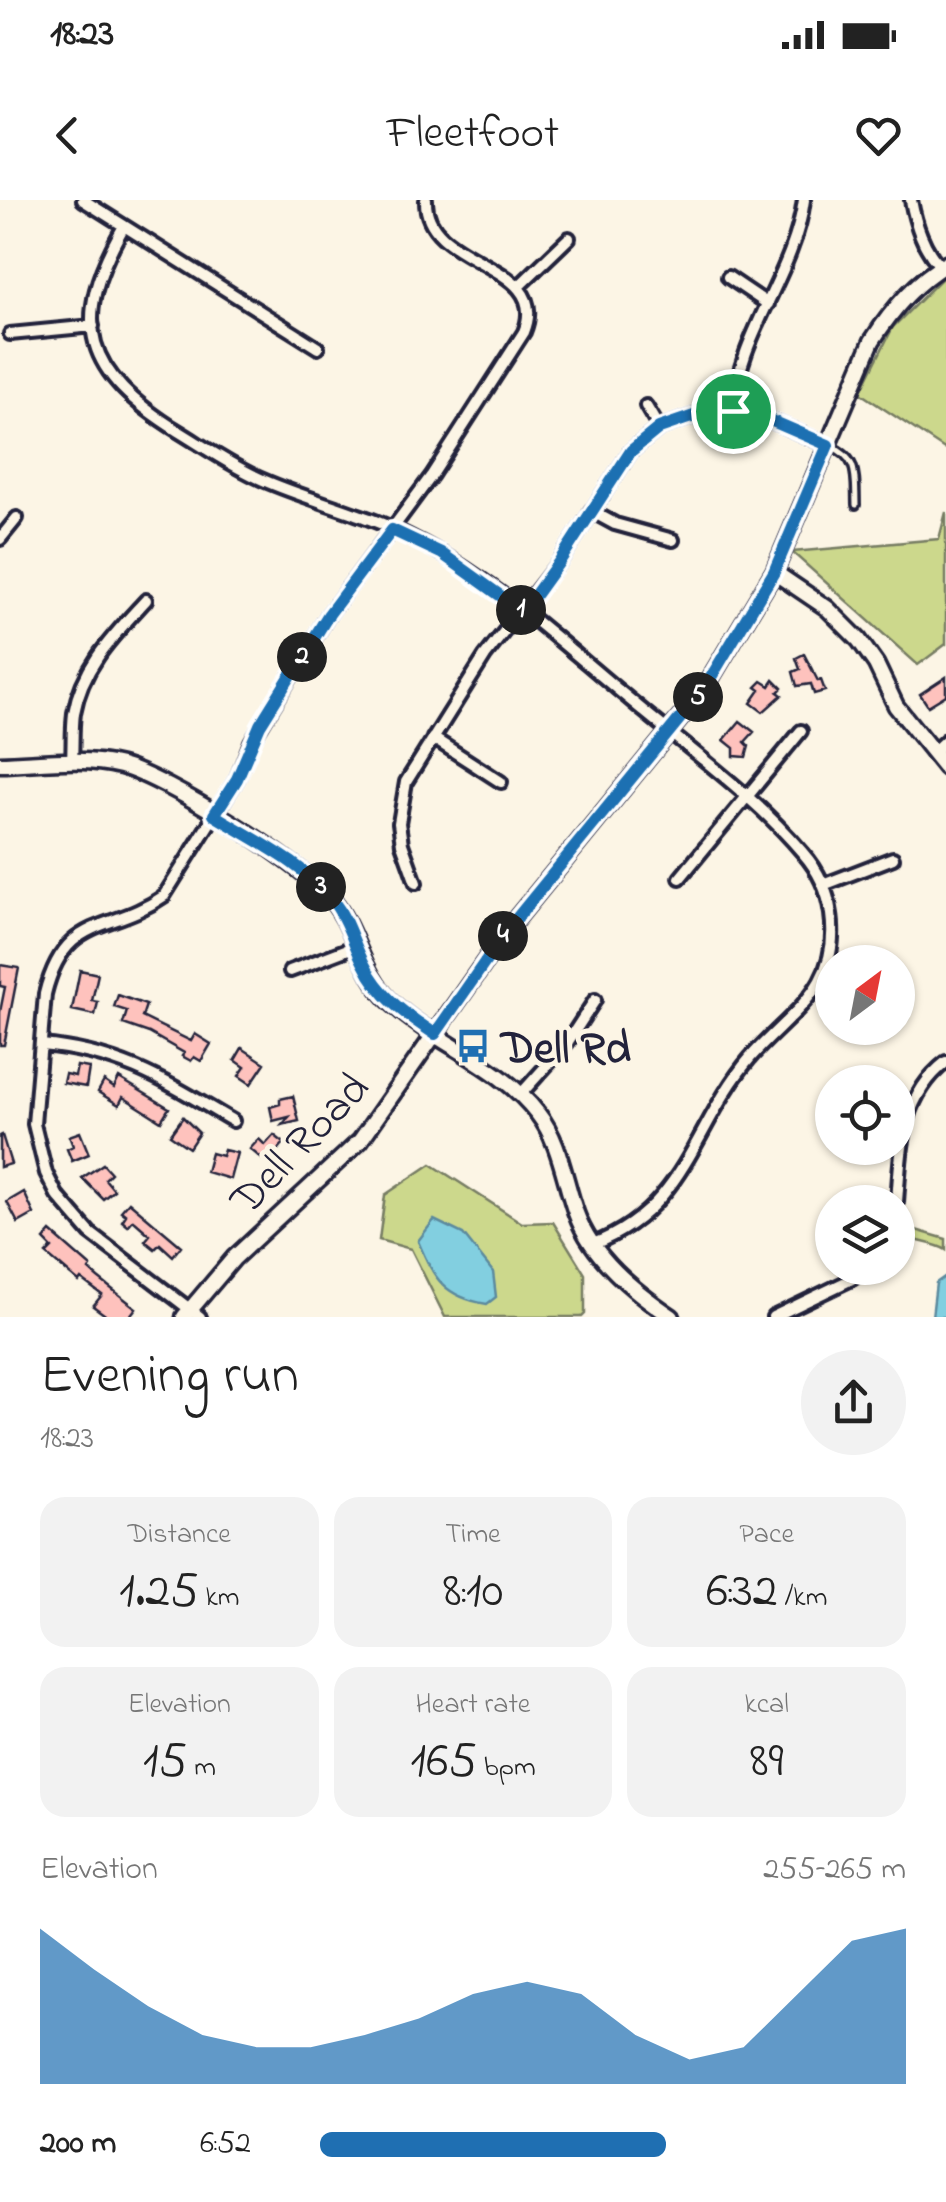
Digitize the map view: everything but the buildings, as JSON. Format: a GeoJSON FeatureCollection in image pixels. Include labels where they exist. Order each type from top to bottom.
{"type":"FeatureCollection","features":[{"type":"Feature","properties":{"kind":"street"},"geometry":{"type":"LineString","coordinates":[[83,200],[318,348]]}},
{"type":"Feature","properties":{"kind":"street"},"geometry":{"type":"LineString","coordinates":[[191,1314],[90,1233],[57,1195],[46,1173],[34,1124],[45,994],[59,956],[72,940],[90,928],[150,906],[164,896],[237,779],[260,725],[329,614],[432,475],[524,332],[529,310],[518,286],[441,238],[426,215],[426,200]]}},
{"type":"Feature","properties":{"kind":"street"},"geometry":{"type":"LineString","coordinates":[[733,411],[740,362],[786,267],[804,200]]}},
{"type":"Feature","properties":{"kind":"street"},"geometry":{"type":"LineString","coordinates":[[911,200],[919,230],[934,260],[944,265]]}},
{"type":"Feature","properties":{"kind":"street"},"geometry":{"type":"LineString","coordinates":[[124,226],[99,274],[92,326],[104,364],[124,392],[151,414],[263,480],[441,553],[523,612],[747,797],[804,854],[823,885],[832,939],[813,993],[732,1082],[690,1161],[658,1202],[609,1238],[594,1244]]}},
{"type":"Feature","properties":{"kind":"street"},"geometry":{"type":"LineString","coordinates":[[518,286],[568,238]]}},
{"type":"Feature","properties":{"kind":"street","name":"Dell Road"},"geometry":{"type":"LineString","coordinates":[[191,1314],[234,1258],[360,1141],[508,929],[670,733],[728,652],[774,572],[872,341],[912,291],[944,265]]}},
{"type":"Feature","properties":{"kind":"street"},"geometry":{"type":"LineString","coordinates":[[728,276],[768,304]]}},
{"type":"Feature","properties":{"kind":"street"},"geometry":{"type":"LineString","coordinates":[[10,334],[92,326]]}},
{"type":"Feature","properties":{"kind":"street"},"geometry":{"type":"LineString","coordinates":[[646,406],[659,428]]}},
{"type":"Feature","properties":{"kind":"street"},"geometry":{"type":"LineString","coordinates":[[416,882],[402,844],[401,802],[411,773],[485,656],[523,612],[631,451],[659,428],[694,416],[733,411],[770,420],[828,445]]}},
{"type":"Feature","properties":{"kind":"street"},"geometry":{"type":"LineString","coordinates":[[591,511],[615,524],[673,540]]}},
{"type":"Feature","properties":{"kind":"street"},"geometry":{"type":"LineString","coordinates":[[0,538],[17,518]]}},
{"type":"Feature","properties":{"kind":"street"},"geometry":{"type":"LineString","coordinates":[[774,572],[827,608],[859,640],[876,664],[896,706],[946,768]]}},
{"type":"Feature","properties":{"kind":"street"},"geometry":{"type":"LineString","coordinates":[[72,761],[74,717],[86,674],[146,600]]}},
{"type":"Feature","properties":{"kind":"street"},"geometry":{"type":"LineString","coordinates":[[680,878],[801,731]]}},
{"type":"Feature","properties":{"kind":"street"},"geometry":{"type":"LineString","coordinates":[[433,738],[501,782]]}},
{"type":"Feature","properties":{"kind":"street"},"geometry":{"type":"LineString","coordinates":[[932,752],[946,740]]}},
{"type":"Feature","properties":{"kind":"street"},"geometry":{"type":"LineString","coordinates":[[0,764],[72,761],[120,766],[147,775],[290,862],[321,887],[336,904],[376,985],[392,1003],[520,1095],[548,1131],[578,1218],[594,1244],[624,1280],[672,1317]]}},
{"type":"Feature","properties":{"kind":"street"},"geometry":{"type":"LineString","coordinates":[[823,885],[893,858]]}},
{"type":"Feature","properties":{"kind":"street"},"geometry":{"type":"LineString","coordinates":[[290,971],[356,946]]}},
{"type":"Feature","properties":{"kind":"street"},"geometry":{"type":"LineString","coordinates":[[520,1095],[568,1043],[595,1000]]}},
{"type":"Feature","properties":{"kind":"street"},"geometry":{"type":"LineString","coordinates":[[41,1046],[75,1048],[134,1065],[233,1121]]}},
{"type":"Feature","properties":{"kind":"street"},"geometry":{"type":"LineString","coordinates":[[899,1185],[906,1120],[926,1081],[946,1062]]}},
{"type":"Feature","properties":{"kind":"street"},"geometry":{"type":"LineString","coordinates":[[773,1317],[840,1285]]}},
{"type":"Feature","properties":{"kind":"lane"},"geometry":{"type":"LineString","coordinates":[[828,445],[845,452],[854,467],[856,505]]}},
{"type":"Feature","properties":{"kind":"green space"},"geometry":{"type":"Polygon","coordinates":[[[946,274],[946,450],[860,393],[893,327],[946,274]]]}},
{"type":"Feature","properties":{"kind":"green space"},"geometry":{"type":"Polygon","coordinates":[[[946,512],[946,644],[918,665],[792,552],[939,539],[946,512]]]}},
{"type":"Feature","properties":{"kind":"green space"},"geometry":{"type":"Polygon","coordinates":[[[431,1164],[522,1223],[553,1222],[585,1274],[585,1314],[445,1317],[411,1249],[379,1240],[385,1195],[431,1164]]]}},
{"type":"Feature","properties":{"kind":"green space"},"geometry":{"type":"Polygon","coordinates":[[[915,1230],[946,1239],[946,1250],[915,1240],[915,1230]]]}},
{"type":"Feature","properties":{"kind":"water"},"geometry":{"type":"Polygon","coordinates":[[[434,1220],[463,1234],[493,1272],[496,1297],[487,1304],[450,1291],[429,1266],[418,1241],[434,1220]]]}},
{"type":"Feature","properties":{"kind":"water"},"geometry":{"type":"Polygon","coordinates":[[[946,1276],[946,1317],[932,1317],[936,1283],[946,1276]]]}},
{"type":"Feature","properties":{"kind":"place","name":"Dell Rd"},"geometry":{"type":"Point","coordinates":[473,1046]}},
{"type":"Feature","properties":{"kind":"route"},"geometry":{"type":"LineString","coordinates":[[733,411],[770,420],[828,445],[774,572],[704,689],[508,929],[435,1034],[392,1003],[376,985],[336,904],[321,887],[290,862],[214,815],[237,779],[260,725],[329,614],[392,530],[441,553],[523,612],[631,451],[659,428],[694,416],[733,411]]}}]}
